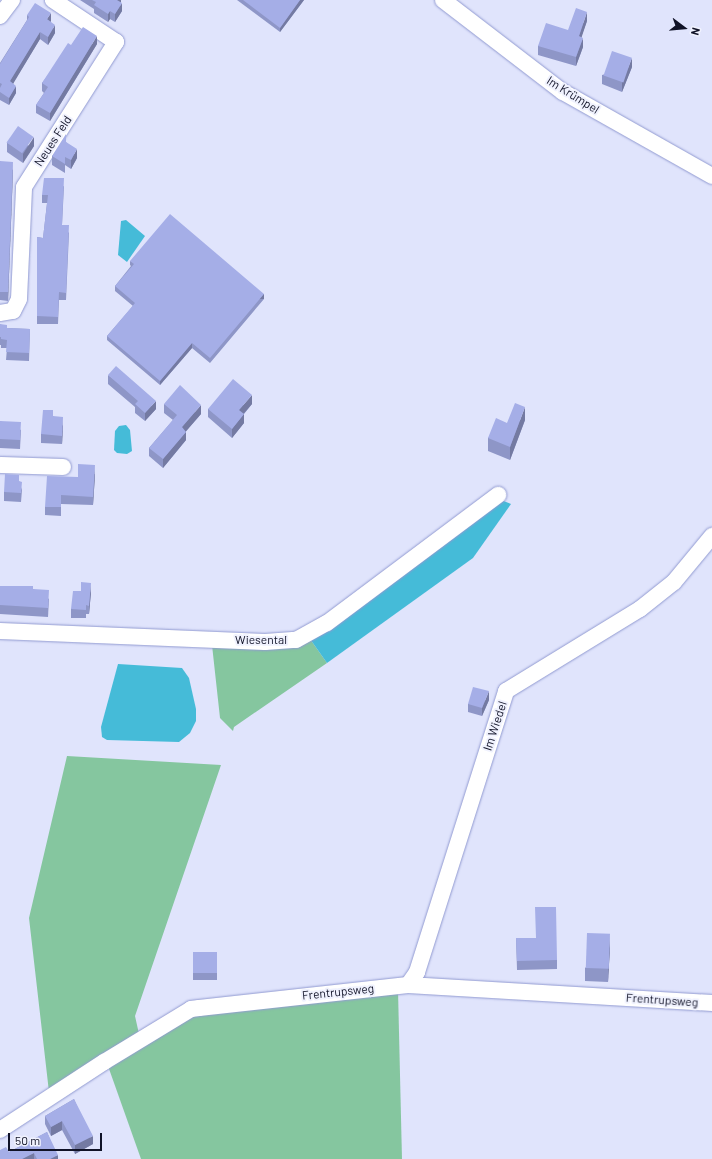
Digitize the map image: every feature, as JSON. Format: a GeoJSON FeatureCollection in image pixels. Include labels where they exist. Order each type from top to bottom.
{"type":"FeatureCollection","features":[{"type":"Feature","properties":{"kind":"street"},"geometry":{"type":"LineString","coordinates":[[0,16],[12,0]]}},
{"type":"Feature","properties":{"kind":"street","name":"Neues Feld"},"geometry":{"type":"LineString","coordinates":[[0,313],[13,312],[20,299],[24,187],[116,42],[53,0]]}},
{"type":"Feature","properties":{"kind":"street","name":"Im Krümpel"},"geometry":{"type":"LineString","coordinates":[[443,0],[563,92],[712,176]]}},
{"type":"Feature","properties":{"kind":"street"},"geometry":{"type":"LineString","coordinates":[[0,465],[63,467]]}},
{"type":"Feature","properties":{"kind":"street","name":"Wiesental"},"geometry":{"type":"LineString","coordinates":[[0,631],[265,642],[296,640],[327,623],[498,495]]}},
{"type":"Feature","properties":{"kind":"street","name":"Im Wiedel"},"geometry":{"type":"LineString","coordinates":[[408,985],[417,972],[506,691],[640,609],[674,582],[712,536]]}},
{"type":"Feature","properties":{"kind":"street","name":"Frentrupsweg"},"geometry":{"type":"LineString","coordinates":[[0,1130],[191,1009],[408,985],[712,1003]]}},
{"type":"Feature","properties":{"kind":"green space"},"geometry":{"type":"Polygon","coordinates":[[[310,639],[327,663],[234,727],[233,731],[220,718],[212,645],[310,639]]]}},
{"type":"Feature","properties":{"kind":"green space"},"geometry":{"type":"Polygon","coordinates":[[[67,756],[221,765],[135,1016],[139,1034],[49,1092],[29,918],[67,756]]]}},
{"type":"Feature","properties":{"kind":"green space"},"geometry":{"type":"Polygon","coordinates":[[[398,990],[402,1159],[141,1159],[108,1066],[191,1013],[398,990]]]}},
{"type":"Feature","properties":{"kind":"water"},"geometry":{"type":"Polygon","coordinates":[[[126,220],[145,236],[127,262],[118,255],[121,221],[126,220]]]}},
{"type":"Feature","properties":{"kind":"water"},"geometry":{"type":"Polygon","coordinates":[[[126,425],[130,430],[132,451],[127,454],[117,453],[114,450],[115,431],[119,426],[126,425]]]}},
{"type":"Feature","properties":{"kind":"water"},"geometry":{"type":"Polygon","coordinates":[[[501,500],[511,504],[473,558],[327,663],[310,639],[501,500]]]}},
{"type":"Feature","properties":{"kind":"water"},"geometry":{"type":"Polygon","coordinates":[[[118,664],[182,668],[189,678],[196,709],[196,721],[190,733],[179,742],[107,740],[102,737],[101,727],[118,664]]]}},
{"type":"Feature","properties":{"kind":"building"},"geometry":{"type":"Polygon","coordinates":[[[92,0],[117,0],[122,3],[115,14],[110,11],[108,14],[94,5],[96,2],[92,0]]]}},
{"type":"Feature","properties":{"kind":"building"},"geometry":{"type":"Polygon","coordinates":[[[243,0],[300,0],[280,28],[243,0]]]}},
{"type":"Feature","properties":{"kind":"building"},"geometry":{"type":"Polygon","coordinates":[[[35,3],[51,13],[47,19],[55,25],[48,37],[40,32],[10,81],[16,86],[9,98],[0,92],[2,84],[0,83],[0,64],[29,17],[27,15],[35,3]]]}},
{"type":"Feature","properties":{"kind":"building"},"geometry":{"type":"Polygon","coordinates":[[[576,8],[587,12],[579,36],[583,38],[576,57],[538,46],[546,23],[568,30],[576,8]]]}},
{"type":"Feature","properties":{"kind":"building"},"geometry":{"type":"Polygon","coordinates":[[[83,27],[97,36],[50,113],[36,105],[48,87],[42,83],[68,43],[71,45],[83,27]]]}},
{"type":"Feature","properties":{"kind":"building"},"geometry":{"type":"Polygon","coordinates":[[[612,51],[632,58],[623,82],[604,76],[612,51]]]}},
{"type":"Feature","properties":{"kind":"building"},"geometry":{"type":"Polygon","coordinates":[[[18,126],[34,137],[22,153],[7,142],[18,126]]]}},
{"type":"Feature","properties":{"kind":"building"},"geometry":{"type":"Polygon","coordinates":[[[66,134],[66,142],[77,149],[71,160],[65,157],[65,164],[52,156],[66,134]]]}},
{"type":"Feature","properties":{"kind":"building"},"geometry":{"type":"Polygon","coordinates":[[[0,161],[13,162],[8,292],[0,292],[0,161]]]}},
{"type":"Feature","properties":{"kind":"building"},"geometry":{"type":"Polygon","coordinates":[[[44,178],[64,178],[62,225],[69,225],[66,293],[59,292],[58,317],[37,316],[37,237],[43,238],[48,195],[42,195],[44,178]]]}},
{"type":"Feature","properties":{"kind":"building"},"geometry":{"type":"Polygon","coordinates":[[[170,214],[264,294],[210,358],[192,343],[160,381],[107,336],[135,303],[115,286],[134,264],[130,261],[170,214]]]}},
{"type":"Feature","properties":{"kind":"building"},"geometry":{"type":"Polygon","coordinates":[[[0,324],[7,325],[7,328],[30,329],[29,353],[6,352],[7,340],[1,339],[0,337],[0,324]]]}},
{"type":"Feature","properties":{"kind":"building"},"geometry":{"type":"Polygon","coordinates":[[[116,366],[156,401],[145,413],[135,404],[138,401],[108,375],[116,366]]]}},
{"type":"Feature","properties":{"kind":"building"},"geometry":{"type":"Polygon","coordinates":[[[233,379],[252,395],[239,410],[244,414],[232,429],[208,409],[233,379]]]}},
{"type":"Feature","properties":{"kind":"building"},"geometry":{"type":"Polygon","coordinates":[[[180,385],[201,405],[182,427],[186,432],[163,459],[149,448],[177,415],[164,404],[180,385]]]}},
{"type":"Feature","properties":{"kind":"building"},"geometry":{"type":"Polygon","coordinates":[[[515,403],[525,407],[510,447],[488,438],[496,418],[507,423],[515,403]]]}},
{"type":"Feature","properties":{"kind":"building"},"geometry":{"type":"Polygon","coordinates":[[[43,410],[53,410],[53,416],[63,417],[62,436],[41,434],[43,410]]]}},
{"type":"Feature","properties":{"kind":"building"},"geometry":{"type":"Polygon","coordinates":[[[0,421],[21,422],[20,440],[0,439],[0,421]]]}},
{"type":"Feature","properties":{"kind":"building"},"geometry":{"type":"Polygon","coordinates":[[[78,464],[95,465],[93,497],[61,495],[61,507],[45,507],[47,476],[78,477],[78,464]]]}},
{"type":"Feature","properties":{"kind":"building"},"geometry":{"type":"Polygon","coordinates":[[[5,474],[19,475],[19,481],[22,482],[21,493],[4,492],[5,474]]]}},
{"type":"Feature","properties":{"kind":"building"},"geometry":{"type":"Polygon","coordinates":[[[81,582],[91,583],[89,606],[86,605],[86,610],[71,609],[73,591],[81,591],[81,582]]]}},
{"type":"Feature","properties":{"kind":"building"},"geometry":{"type":"Polygon","coordinates":[[[0,586],[33,586],[33,589],[49,590],[48,608],[0,605],[0,586]]]}},
{"type":"Feature","properties":{"kind":"building"},"geometry":{"type":"Polygon","coordinates":[[[473,687],[489,691],[482,708],[468,704],[473,687]]]}},
{"type":"Feature","properties":{"kind":"building"},"geometry":{"type":"Polygon","coordinates":[[[535,907],[556,907],[557,960],[517,961],[516,938],[536,938],[535,907]]]}},
{"type":"Feature","properties":{"kind":"building"},"geometry":{"type":"Polygon","coordinates":[[[587,933],[610,934],[609,969],[586,968],[587,933]]]}},
{"type":"Feature","properties":{"kind":"building"},"geometry":{"type":"Polygon","coordinates":[[[193,952],[217,952],[217,973],[193,973],[193,952]]]}},
{"type":"Feature","properties":{"kind":"building"},"geometry":{"type":"Polygon","coordinates":[[[74,1099],[93,1136],[75,1145],[62,1121],[51,1127],[45,1116],[74,1099]]]}},
{"type":"Feature","properties":{"kind":"building"},"geometry":{"type":"Polygon","coordinates":[[[47,1132],[58,1155],[50,1159],[37,1159],[34,1153],[22,1159],[0,1159],[0,1150],[6,1147],[9,1152],[47,1132]]]}}]}
